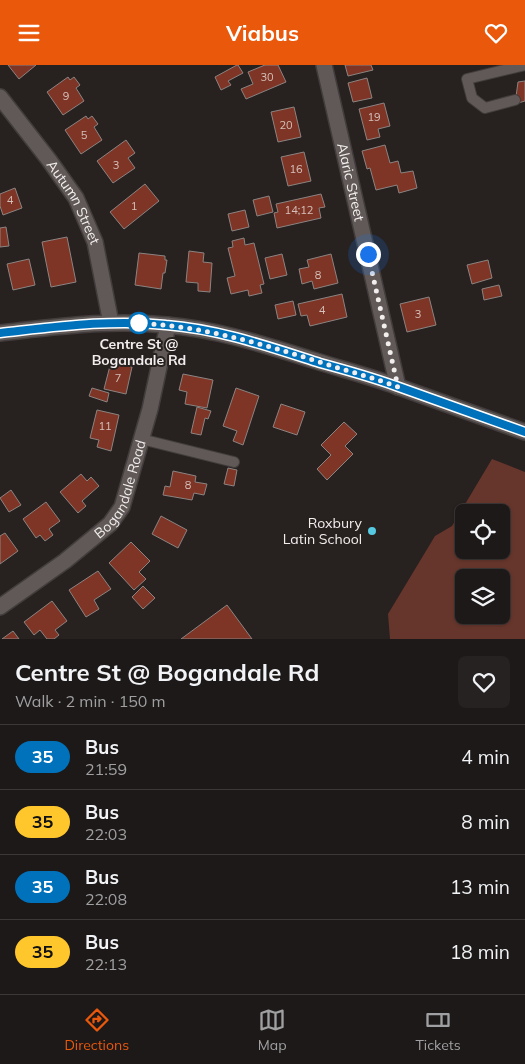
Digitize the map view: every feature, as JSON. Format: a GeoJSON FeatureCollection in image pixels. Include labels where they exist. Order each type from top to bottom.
{"type":"FeatureCollection","features":[{"type":"Feature","properties":{"kind":"street","name":"Alaric Street"},"geometry":{"type":"LineString","coordinates":[[324,65],[398,387]]}},
{"type":"Feature","properties":{"kind":"street","name":"Autumn Street"},"geometry":{"type":"LineString","coordinates":[[0,97],[76,198],[95,241],[111,323]]}},
{"type":"Feature","properties":{"kind":"street"},"geometry":{"type":"LineString","coordinates":[[0,333],[111,323],[168,325],[197,329],[257,343],[398,387],[525,432]]}},
{"type":"Feature","properties":{"kind":"street","name":"Bogandale Road"},"geometry":{"type":"LineString","coordinates":[[0,607],[65,561],[110,524],[122,507],[150,409],[168,325]]}},
{"type":"Feature","properties":{"kind":"lane"},"geometry":{"type":"LineString","coordinates":[[515,100],[485,108],[472,98],[467,79],[525,65]]}},
{"type":"Feature","properties":{"kind":"lane"},"geometry":{"type":"LineString","coordinates":[[141,439],[234,462]]}},
{"type":"Feature","properties":{"kind":"shaded area"},"geometry":{"type":"Polygon","coordinates":[[[492,459],[525,472],[525,639],[390,639],[388,614],[435,536],[452,526],[455,521],[455,559],[510,559],[510,504],[465,504],[492,459]]]}},
{"type":"Feature","properties":{"kind":"building"},"geometry":{"type":"Polygon","coordinates":[[[8,65],[36,65],[19,79],[8,65]]]}},
{"type":"Feature","properties":{"kind":"building"},"geometry":{"type":"Polygon","coordinates":[[[237,65],[243,73],[228,81],[231,85],[221,90],[215,77],[237,65]]]}},
{"type":"Feature","properties":{"kind":"building"},"geometry":{"type":"Polygon","coordinates":[[[265,65],[278,65],[286,82],[246,99],[241,89],[253,84],[248,72],[265,65]]]}},
{"type":"Feature","properties":{"kind":"building"},"geometry":{"type":"Polygon","coordinates":[[[345,65],[371,65],[373,70],[348,76],[345,65]]]}},
{"type":"Feature","properties":{"kind":"building"},"geometry":{"type":"Polygon","coordinates":[[[68,77],[70,80],[74,77],[80,85],[76,88],[84,101],[63,115],[47,92],[68,77]]]}},
{"type":"Feature","properties":{"kind":"building"},"geometry":{"type":"Polygon","coordinates":[[[367,78],[372,98],[353,102],[348,83],[367,78]]]}},
{"type":"Feature","properties":{"kind":"building"},"geometry":{"type":"Polygon","coordinates":[[[525,81],[525,101],[515,104],[518,82],[525,81]]]}},
{"type":"Feature","properties":{"kind":"building"},"geometry":{"type":"Polygon","coordinates":[[[384,103],[390,126],[378,129],[380,137],[367,140],[359,109],[384,103]]]}},
{"type":"Feature","properties":{"kind":"building"},"geometry":{"type":"Polygon","coordinates":[[[294,107],[301,137],[278,142],[271,112],[294,107]]]}},
{"type":"Feature","properties":{"kind":"building"},"geometry":{"type":"Polygon","coordinates":[[[86,116],[88,119],[92,116],[98,124],[94,127],[102,140],[81,154],[65,130],[86,116]]]}},
{"type":"Feature","properties":{"kind":"building"},"geometry":{"type":"Polygon","coordinates":[[[126,140],[135,153],[128,158],[135,168],[113,183],[97,161],[126,140]]]}},
{"type":"Feature","properties":{"kind":"building"},"geometry":{"type":"Polygon","coordinates":[[[385,145],[390,163],[398,161],[401,173],[413,171],[417,188],[399,193],[397,185],[376,190],[370,168],[367,169],[362,151],[385,145]]]}},
{"type":"Feature","properties":{"kind":"building"},"geometry":{"type":"Polygon","coordinates":[[[304,152],[311,181],[288,186],[281,157],[304,152]]]}},
{"type":"Feature","properties":{"kind":"building"},"geometry":{"type":"Polygon","coordinates":[[[145,184],[159,201],[124,229],[110,212],[145,184]]]}},
{"type":"Feature","properties":{"kind":"building"},"geometry":{"type":"Polygon","coordinates":[[[15,188],[22,208],[3,215],[0,206],[0,194],[15,188]]]}},
{"type":"Feature","properties":{"kind":"building"},"geometry":{"type":"Polygon","coordinates":[[[321,194],[325,207],[319,208],[321,218],[277,228],[274,213],[278,212],[276,204],[321,194]]]}},
{"type":"Feature","properties":{"kind":"building"},"geometry":{"type":"Polygon","coordinates":[[[269,196],[273,212],[257,216],[253,200],[269,196]]]}},
{"type":"Feature","properties":{"kind":"building"},"geometry":{"type":"Polygon","coordinates":[[[245,210],[249,227],[232,231],[228,214],[245,210]]]}},
{"type":"Feature","properties":{"kind":"building"},"geometry":{"type":"Polygon","coordinates":[[[6,227],[9,246],[0,247],[0,228],[6,227]]]}},
{"type":"Feature","properties":{"kind":"building"},"geometry":{"type":"Polygon","coordinates":[[[67,237],[76,282],[51,287],[42,242],[67,237]]]}},
{"type":"Feature","properties":{"kind":"building"},"geometry":{"type":"Polygon","coordinates":[[[244,238],[245,245],[254,243],[264,284],[260,285],[262,293],[249,296],[248,290],[231,294],[227,278],[235,276],[228,248],[233,247],[232,241],[244,238]]]}},
{"type":"Feature","properties":{"kind":"building"},"geometry":{"type":"Polygon","coordinates":[[[189,251],[204,253],[203,262],[212,263],[210,292],[198,291],[198,283],[186,282],[189,251]]]}},
{"type":"Feature","properties":{"kind":"building"},"geometry":{"type":"Polygon","coordinates":[[[139,253],[165,256],[165,260],[167,260],[161,289],[135,285],[139,253]]]}},
{"type":"Feature","properties":{"kind":"building"},"geometry":{"type":"Polygon","coordinates":[[[282,254],[287,275],[270,279],[265,258],[282,254]]]}},
{"type":"Feature","properties":{"kind":"building"},"geometry":{"type":"Polygon","coordinates":[[[331,254],[338,283],[314,289],[312,281],[302,284],[299,269],[309,267],[307,260],[331,254]]]}},
{"type":"Feature","properties":{"kind":"building"},"geometry":{"type":"Polygon","coordinates":[[[29,259],[35,285],[13,290],[7,264],[29,259]]]}},
{"type":"Feature","properties":{"kind":"building"},"geometry":{"type":"Polygon","coordinates":[[[488,260],[492,278],[472,284],[467,265],[488,260]]]}},
{"type":"Feature","properties":{"kind":"building"},"geometry":{"type":"Polygon","coordinates":[[[499,285],[502,296],[484,300],[482,289],[499,285]]]}},
{"type":"Feature","properties":{"kind":"building"},"geometry":{"type":"Polygon","coordinates":[[[342,294],[347,317],[310,326],[307,315],[301,316],[298,304],[342,294]]]}},
{"type":"Feature","properties":{"kind":"building"},"geometry":{"type":"Polygon","coordinates":[[[429,297],[436,325],[407,332],[400,304],[429,297]]]}},
{"type":"Feature","properties":{"kind":"building"},"geometry":{"type":"Polygon","coordinates":[[[293,301],[296,315],[278,319],[275,305],[293,301]]]}},
{"type":"Feature","properties":{"kind":"building"},"geometry":{"type":"Polygon","coordinates":[[[111,362],[132,367],[126,394],[104,389],[111,362]]]}},
{"type":"Feature","properties":{"kind":"building"},"geometry":{"type":"Polygon","coordinates":[[[183,374],[213,380],[207,408],[185,404],[187,392],[179,390],[183,374]]]}},
{"type":"Feature","properties":{"kind":"building"},"geometry":{"type":"Polygon","coordinates":[[[92,388],[109,393],[107,402],[89,396],[92,388]]]}},
{"type":"Feature","properties":{"kind":"building"},"geometry":{"type":"Polygon","coordinates":[[[236,388],[259,396],[243,445],[233,441],[237,431],[223,426],[236,388]]]}},
{"type":"Feature","properties":{"kind":"building"},"geometry":{"type":"Polygon","coordinates":[[[281,404],[305,412],[297,435],[273,427],[281,404]]]}},
{"type":"Feature","properties":{"kind":"building"},"geometry":{"type":"Polygon","coordinates":[[[197,407],[211,411],[208,419],[205,418],[201,435],[191,433],[197,407]]]}},
{"type":"Feature","properties":{"kind":"building"},"geometry":{"type":"Polygon","coordinates":[[[97,410],[119,415],[111,451],[97,447],[99,440],[90,438],[97,410]]]}},
{"type":"Feature","properties":{"kind":"building"},"geometry":{"type":"Polygon","coordinates":[[[344,422],[357,434],[345,446],[353,454],[327,480],[317,469],[331,455],[321,445],[344,422]]]}},
{"type":"Feature","properties":{"kind":"building"},"geometry":{"type":"Polygon","coordinates":[[[228,468],[237,470],[234,486],[224,484],[228,468]]]}},
{"type":"Feature","properties":{"kind":"building"},"geometry":{"type":"Polygon","coordinates":[[[173,471],[196,476],[195,482],[207,484],[204,495],[194,493],[192,500],[163,495],[165,486],[170,487],[173,471]]]}},
{"type":"Feature","properties":{"kind":"building"},"geometry":{"type":"Polygon","coordinates":[[[81,474],[87,481],[91,477],[99,486],[82,501],[86,506],[78,513],[60,492],[81,474]]]}},
{"type":"Feature","properties":{"kind":"building"},"geometry":{"type":"Polygon","coordinates":[[[11,490],[21,505],[9,512],[0,498],[11,490]]]}},
{"type":"Feature","properties":{"kind":"building"},"geometry":{"type":"Polygon","coordinates":[[[46,502],[60,521],[49,529],[53,535],[45,541],[40,535],[36,538],[23,519],[46,502]]]}},
{"type":"Feature","properties":{"kind":"building"},"geometry":{"type":"Polygon","coordinates":[[[161,516],[187,530],[178,548],[152,534],[161,516]]]}},
{"type":"Feature","properties":{"kind":"building"},"geometry":{"type":"Polygon","coordinates":[[[5,533],[18,551],[0,564],[0,536],[5,533]]]}},
{"type":"Feature","properties":{"kind":"building"},"geometry":{"type":"Polygon","coordinates":[[[131,542],[150,561],[139,572],[146,579],[134,590],[109,563],[131,542]]]}},
{"type":"Feature","properties":{"kind":"building"},"geometry":{"type":"Polygon","coordinates":[[[98,571],[111,589],[94,600],[99,609],[86,617],[69,590],[98,571]]]}},
{"type":"Feature","properties":{"kind":"building"},"geometry":{"type":"Polygon","coordinates":[[[143,586],[155,598],[143,609],[132,597],[143,586]]]}},
{"type":"Feature","properties":{"kind":"building"},"geometry":{"type":"Polygon","coordinates":[[[52,601],[67,621],[55,630],[59,635],[54,639],[47,639],[40,630],[34,635],[24,622],[52,601]]]}},
{"type":"Feature","properties":{"kind":"building"},"geometry":{"type":"Polygon","coordinates":[[[227,605],[252,639],[181,639],[227,605]]]}},
{"type":"Feature","properties":{"kind":"building"},"geometry":{"type":"Polygon","coordinates":[[[13,631],[19,639],[2,639],[13,631]]]}},
{"type":"Feature","properties":{"kind":"bus line","name":"35"},"geometry":{"type":"LineString","coordinates":[[0,333],[111,323],[151,323],[197,329],[257,343],[396,386],[525,432]]}},
{"type":"Feature","properties":{"kind":"place","name":"Centre St @ Bogandale Rd"},"geometry":{"type":"Point","coordinates":[139,323]}},
{"type":"Feature","properties":{"kind":"place","name":"Roxbury Latin School"},"geometry":{"type":"Point","coordinates":[372,531]}},
{"type":"Feature","properties":{"kind":"route"},"geometry":{"type":"LineString","coordinates":[[139,323],[133,323],[151,323],[197,329],[257,343],[398,387],[368,254]]}}]}
